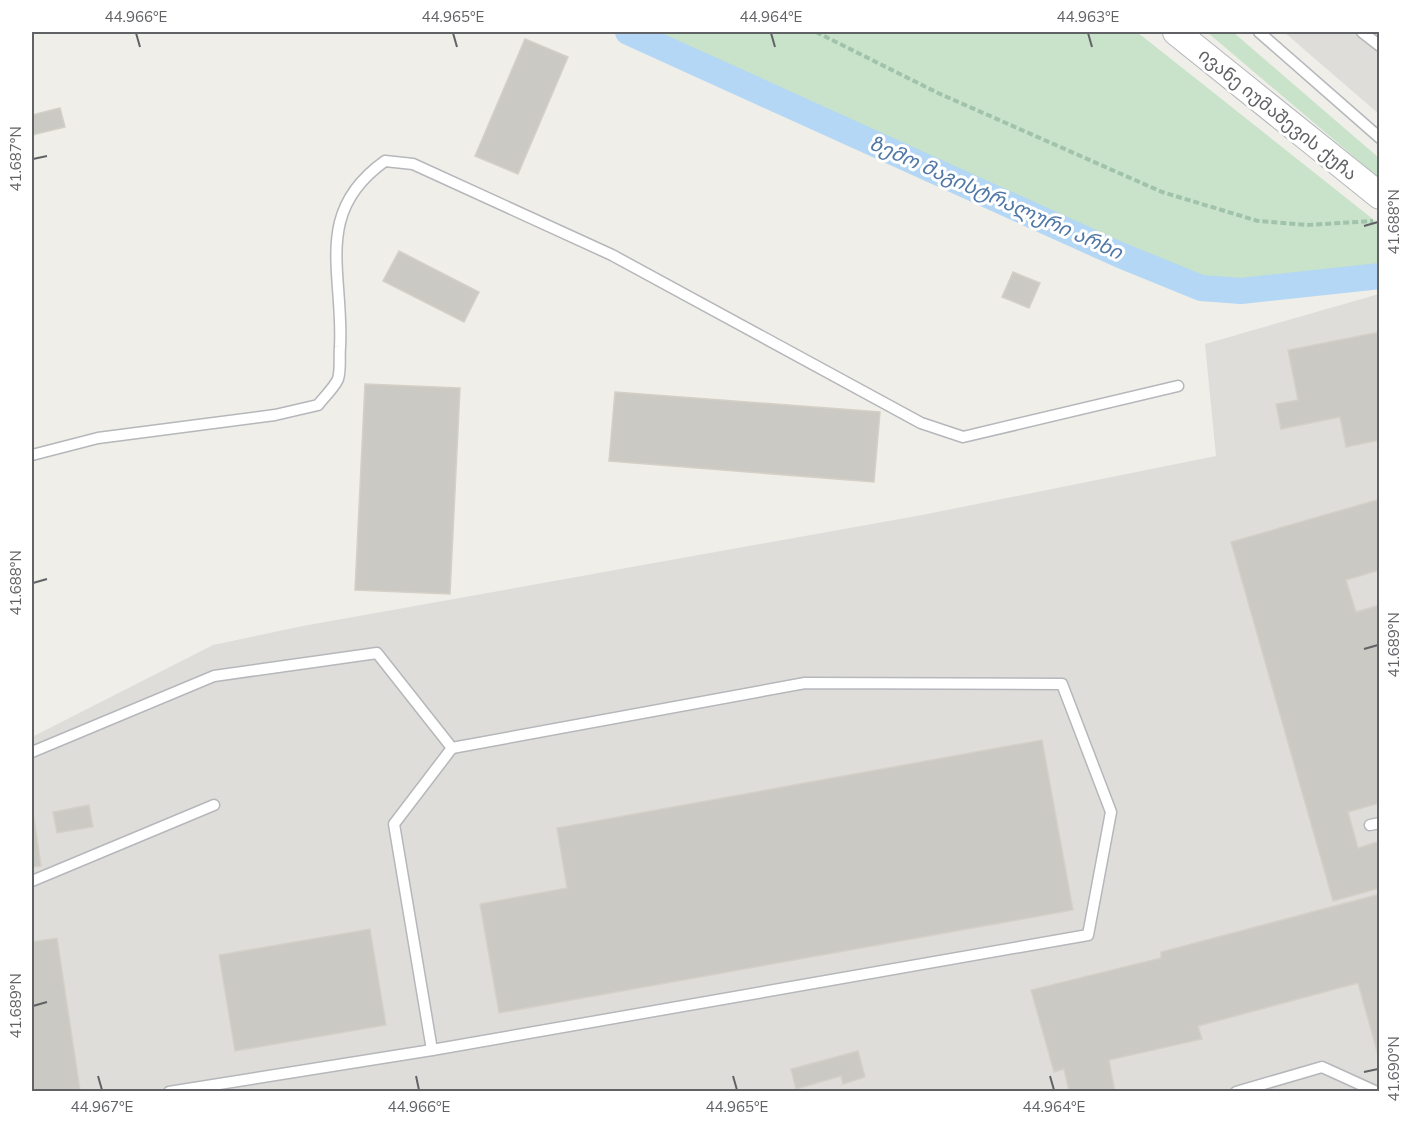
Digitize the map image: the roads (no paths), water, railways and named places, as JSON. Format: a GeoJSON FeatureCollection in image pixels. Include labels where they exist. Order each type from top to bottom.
{"type":"FeatureCollection","features":[{"type":"Feature","properties":{"kind":"street","name":"ივანე იუმაშევის ქუჩა"},"geometry":{"type":"LineString","coordinates":[[1176,32],[1380,196]]}},
{"type":"Feature","properties":{"kind":"lane"},"geometry":{"type":"LineString","coordinates":[[1259,32],[1380,138]]}},
{"type":"Feature","properties":{"kind":"lane"},"geometry":{"type":"LineString","coordinates":[[1362,32],[1380,46]]}},
{"type":"Feature","properties":{"kind":"lane"},"geometry":{"type":"LineString","coordinates":[[32,455],[98,438],[275,415],[318,405],[338,379],[340,337],[335,272],[339,218],[364,176],[385,161],[413,164],[612,255],[921,423],[963,437],[1178,386]]}},
{"type":"Feature","properties":{"kind":"lane"},"geometry":{"type":"LineString","coordinates":[[32,752],[214,676],[377,652],[452,748]]}},
{"type":"Feature","properties":{"kind":"lane"},"geometry":{"type":"LineString","coordinates":[[169,1092],[432,1050],[1088,935],[1112,813],[1062,684],[805,683],[452,748],[394,824],[432,1050]]}},
{"type":"Feature","properties":{"kind":"lane"},"geometry":{"type":"LineString","coordinates":[[32,881],[214,805]]}},
{"type":"Feature","properties":{"kind":"lane"},"geometry":{"type":"LineString","coordinates":[[1236,1092],[1322,1067],[1377,1092]]}},
{"type":"Feature","properties":{"kind":"waterway","name":"ზემო მაგისტრალური არხი"},"geometry":{"type":"LineString","coordinates":[[628,32],[1120,255],[1201,288],[1241,291],[1380,276]]}}]}
